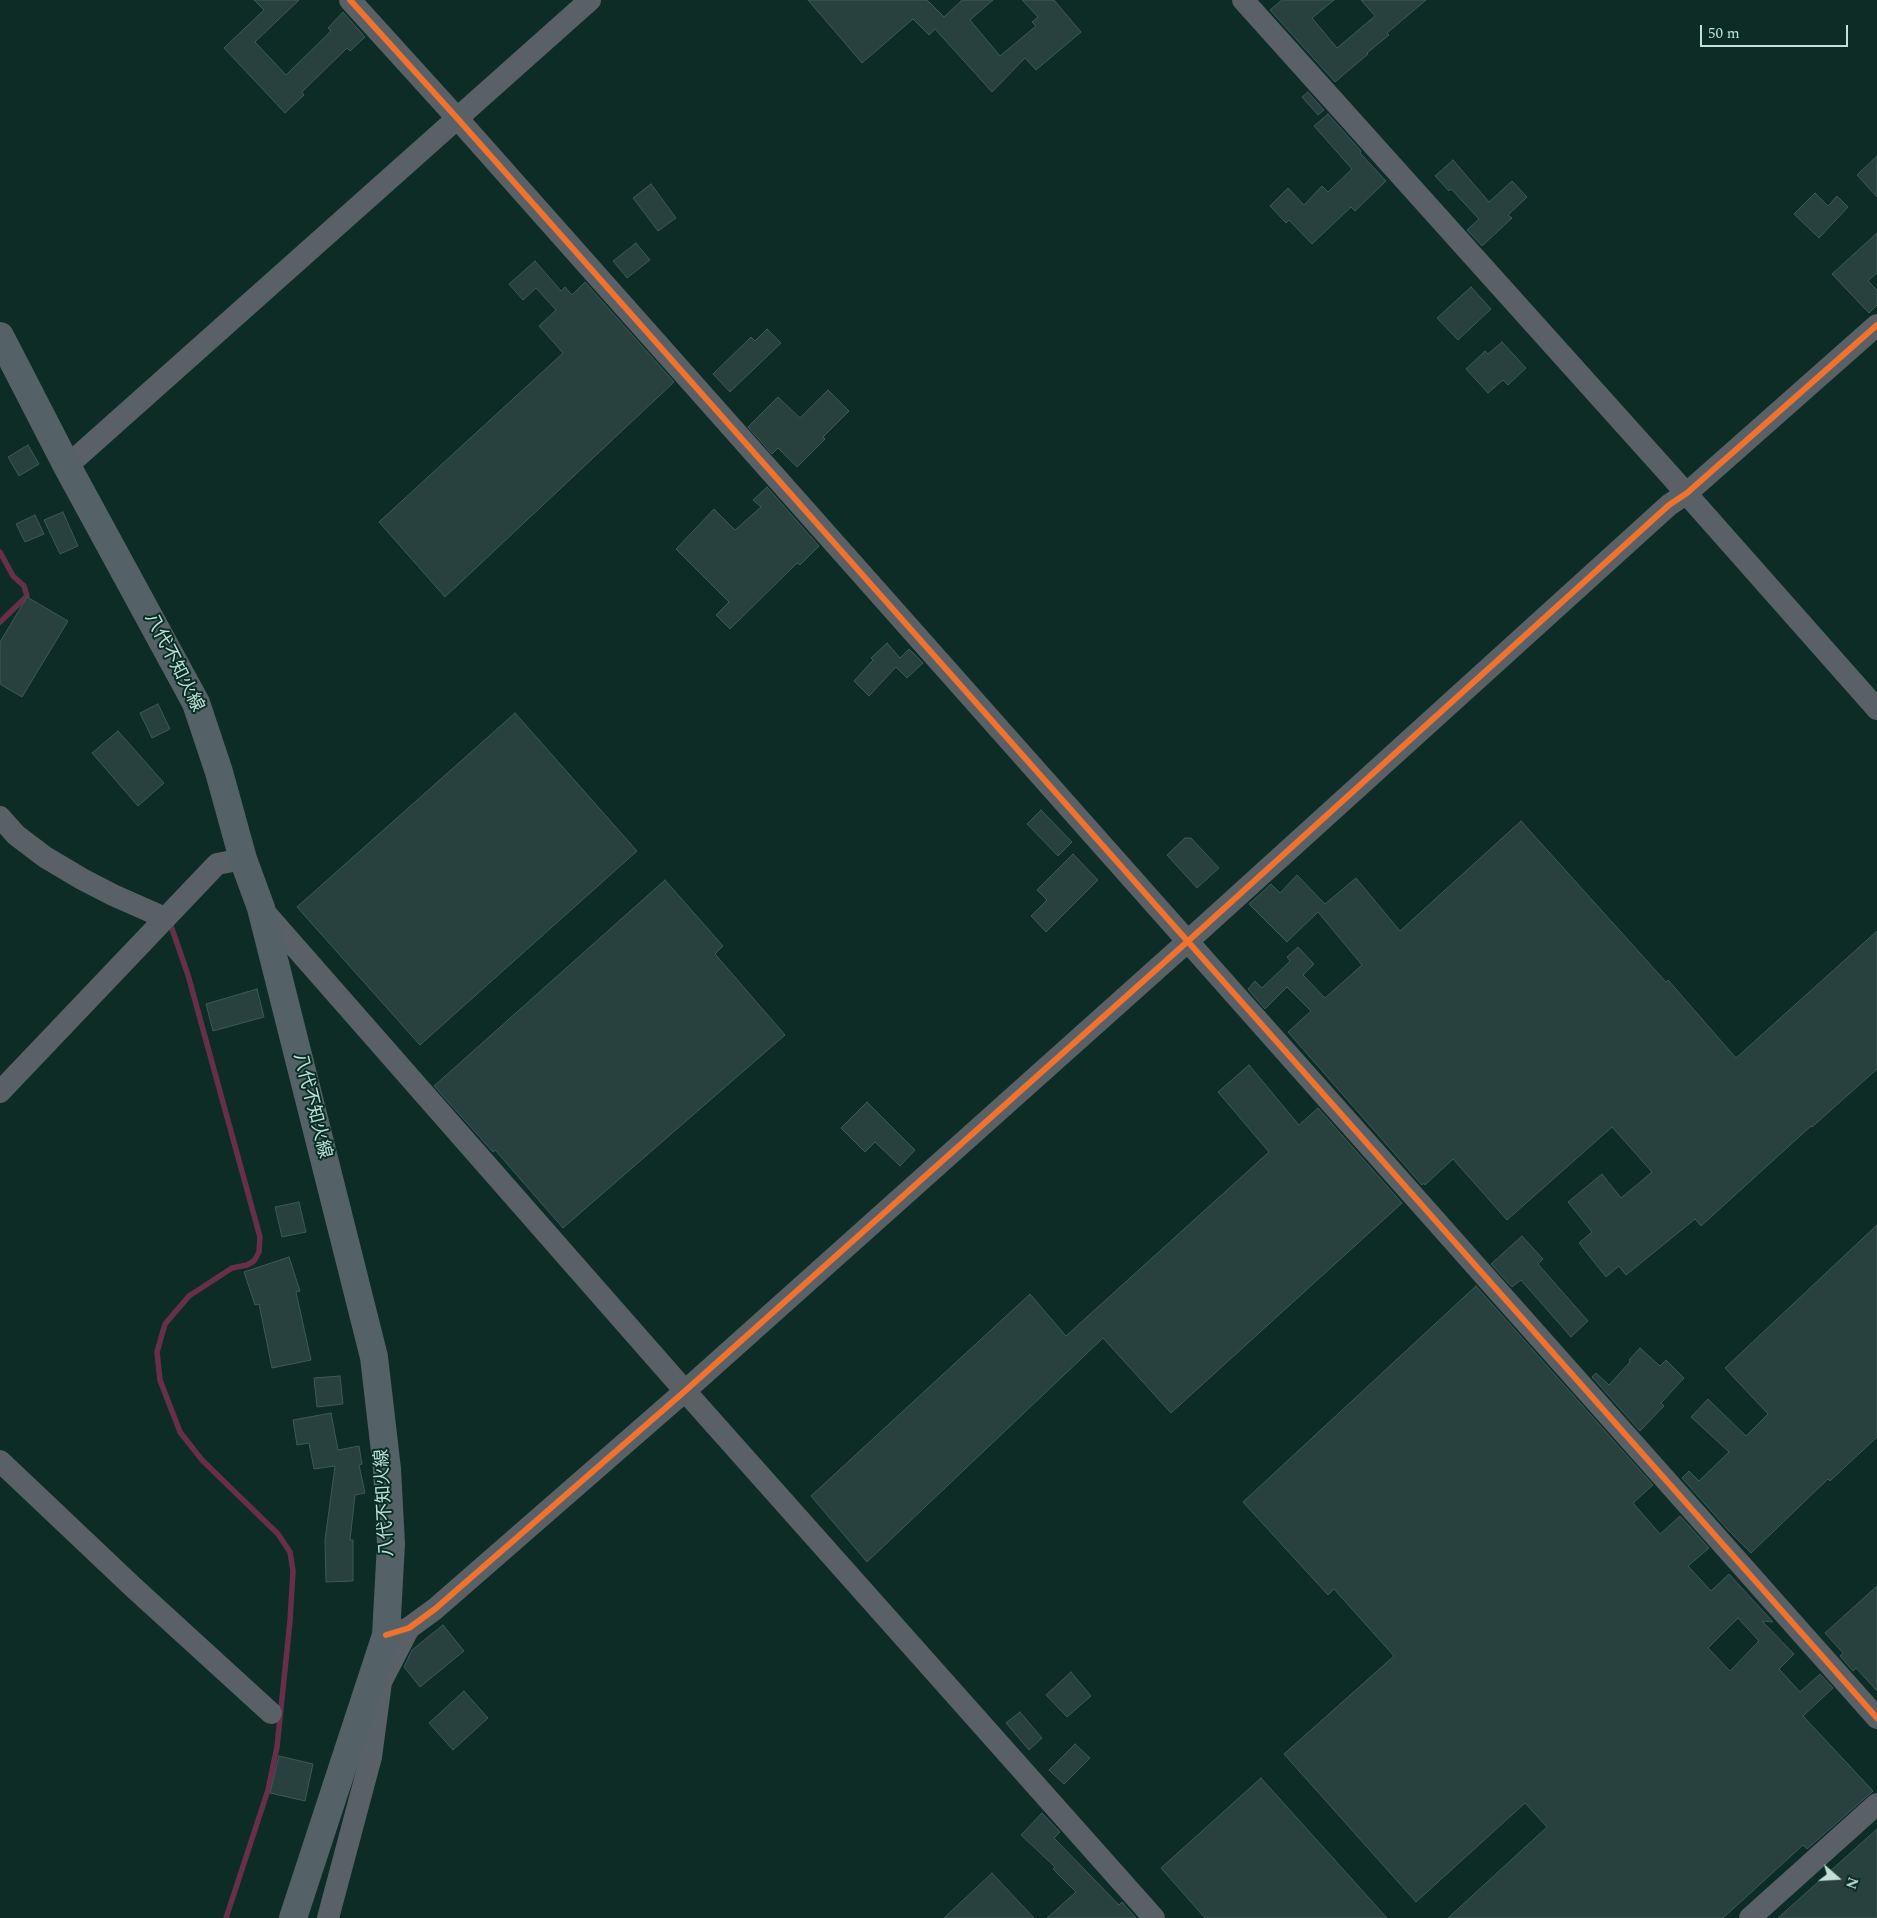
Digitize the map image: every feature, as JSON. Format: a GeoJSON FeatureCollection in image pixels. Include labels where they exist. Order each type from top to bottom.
{"type":"FeatureCollection","features":[{"type":"Feature","properties":{"kind":"main road","name":"八代不知火線"},"geometry":{"type":"LineString","coordinates":[[0,336],[196,704],[219,772],[243,859],[261,908],[374,1357],[387,1469],[398,1631],[293,1918]]}},
{"type":"Feature","properties":{"kind":"street"},"geometry":{"type":"LineString","coordinates":[[350,0],[457,118],[1877,1718]]}},
{"type":"Feature","properties":{"kind":"street"},"geometry":{"type":"LineString","coordinates":[[68,466],[590,0]]}},
{"type":"Feature","properties":{"kind":"street"},"geometry":{"type":"LineString","coordinates":[[1243,0],[1877,709]]}},
{"type":"Feature","properties":{"kind":"street"},"geometry":{"type":"LineString","coordinates":[[328,1918],[371,1757],[381,1682],[398,1631],[435,1609],[685,1391],[1187,942],[1669,505],[1686,494],[1877,324]]}},
{"type":"Feature","properties":{"kind":"street"},"geometry":{"type":"LineString","coordinates":[[0,816],[16,834],[46,857],[112,895],[165,918]]}},
{"type":"Feature","properties":{"kind":"street"},"geometry":{"type":"LineString","coordinates":[[0,1092],[217,864],[243,859]]}},
{"type":"Feature","properties":{"kind":"street"},"geometry":{"type":"LineString","coordinates":[[261,908],[685,1391],[1154,1918]]}},
{"type":"Feature","properties":{"kind":"street"},"geometry":{"type":"LineString","coordinates":[[0,1461],[133,1587],[271,1713]]}},
{"type":"Feature","properties":{"kind":"street"},"geometry":{"type":"LineString","coordinates":[[1750,1918],[1877,1804]]}},
{"type":"Feature","properties":{"kind":"building"},"geometry":{"type":"Polygon","coordinates":[[[254,0],[299,0],[255,42],[286,75],[331,31],[328,28],[343,12],[365,37],[350,51],[347,48],[302,92],[304,95],[285,113],[224,48],[264,10],[254,0]]]}},
{"type":"Feature","properties":{"kind":"building"},"geometry":{"type":"Polygon","coordinates":[[[808,0],[927,0],[944,17],[962,0],[993,0],[970,20],[1000,56],[1036,26],[1032,22],[1038,17],[1022,0],[1054,0],[1081,32],[1036,70],[1025,58],[992,92],[935,29],[929,35],[913,19],[862,63],[808,0]]]}},
{"type":"Feature","properties":{"kind":"building"},"geometry":{"type":"Polygon","coordinates":[[[1282,0],[1334,0],[1312,18],[1337,48],[1375,16],[1361,0],[1426,0],[1387,33],[1389,35],[1335,82],[1270,10],[1282,0]]]}},
{"type":"Feature","properties":{"kind":"building"},"geometry":{"type":"Polygon","coordinates":[[[1308,92],[1324,110],[1318,115],[1302,97],[1308,92]]]}},
{"type":"Feature","properties":{"kind":"building"},"geometry":{"type":"Polygon","coordinates":[[[1328,114],[1386,181],[1355,211],[1351,207],[1312,244],[1289,220],[1286,223],[1270,206],[1288,188],[1304,205],[1322,186],[1328,192],[1352,169],[1314,126],[1328,114]]]}},
{"type":"Feature","properties":{"kind":"building"},"geometry":{"type":"Polygon","coordinates":[[[1877,156],[1877,197],[1857,175],[1877,156]]]}},
{"type":"Feature","properties":{"kind":"building"},"geometry":{"type":"Polygon","coordinates":[[[1453,160],[1489,202],[1512,181],[1527,197],[1508,215],[1512,218],[1482,246],[1467,230],[1479,219],[1451,189],[1449,191],[1435,176],[1453,160]]]}},
{"type":"Feature","properties":{"kind":"building"},"geometry":{"type":"Polygon","coordinates":[[[651,184],[676,218],[658,231],[633,198],[651,184]]]}},
{"type":"Feature","properties":{"kind":"building"},"geometry":{"type":"Polygon","coordinates":[[[1815,193],[1828,206],[1837,196],[1848,207],[1819,238],[1794,214],[1815,193]]]}},
{"type":"Feature","properties":{"kind":"building"},"geometry":{"type":"Polygon","coordinates":[[[1877,233],[1877,273],[1868,281],[1877,290],[1877,305],[1869,313],[1832,274],[1877,233]]]}},
{"type":"Feature","properties":{"kind":"building"},"geometry":{"type":"Polygon","coordinates":[[[636,243],[650,260],[627,278],[613,261],[636,243]]]}},
{"type":"Feature","properties":{"kind":"building"},"geometry":{"type":"Polygon","coordinates":[[[535,261],[561,291],[565,287],[572,295],[585,282],[674,382],[445,597],[379,522],[563,353],[539,326],[556,310],[536,288],[523,300],[509,284],[535,261]]]}},
{"type":"Feature","properties":{"kind":"building"},"geometry":{"type":"Polygon","coordinates":[[[1471,287],[1491,309],[1458,340],[1437,318],[1471,287]]]}},
{"type":"Feature","properties":{"kind":"building"},"geometry":{"type":"Polygon","coordinates":[[[767,329],[781,343],[730,392],[713,374],[751,337],[755,341],[767,329]]]}},
{"type":"Feature","properties":{"kind":"building"},"geometry":{"type":"Polygon","coordinates":[[[1502,342],[1526,368],[1508,385],[1503,380],[1488,393],[1466,369],[1485,351],[1488,354],[1502,342]]]}},
{"type":"Feature","properties":{"kind":"building"},"geometry":{"type":"Polygon","coordinates":[[[828,390],[849,411],[797,467],[778,448],[772,454],[748,427],[778,397],[800,418],[828,390]]]}},
{"type":"Feature","properties":{"kind":"building"},"geometry":{"type":"Polygon","coordinates":[[[28,445],[39,464],[19,476],[8,457],[28,445]]]}},
{"type":"Feature","properties":{"kind":"building"},"geometry":{"type":"Polygon","coordinates":[[[767,487],[819,546],[800,565],[797,563],[730,629],[716,615],[729,602],[676,549],[714,509],[735,530],[761,507],[753,500],[767,487]]]}},
{"type":"Feature","properties":{"kind":"building"},"geometry":{"type":"Polygon","coordinates":[[[63,512],[78,546],[60,554],[44,520],[63,512]]]}},
{"type":"Feature","properties":{"kind":"building"},"geometry":{"type":"Polygon","coordinates":[[[35,515],[44,534],[25,542],[16,524],[35,515]]]}},
{"type":"Feature","properties":{"kind":"building"},"geometry":{"type":"Polygon","coordinates":[[[27,597],[68,621],[22,697],[0,684],[0,642],[27,597]]]}},
{"type":"Feature","properties":{"kind":"building"},"geometry":{"type":"Polygon","coordinates":[[[887,643],[900,658],[909,649],[923,663],[907,678],[896,667],[869,696],[854,681],[873,660],[871,658],[887,643]]]}},
{"type":"Feature","properties":{"kind":"building"},"geometry":{"type":"Polygon","coordinates":[[[158,704],[170,729],[152,738],[140,713],[158,704]]]}},
{"type":"Feature","properties":{"kind":"building"},"geometry":{"type":"Polygon","coordinates":[[[515,713],[637,851],[420,1045],[297,907],[515,713]]]}},
{"type":"Feature","properties":{"kind":"building"},"geometry":{"type":"Polygon","coordinates":[[[118,731],[164,783],[138,806],[92,753],[118,731]]]}},
{"type":"Feature","properties":{"kind":"building"},"geometry":{"type":"Polygon","coordinates":[[[1041,810],[1072,842],[1058,856],[1027,824],[1041,810]]]}},
{"type":"Feature","properties":{"kind":"building"},"geometry":{"type":"Polygon","coordinates":[[[1521,821],[1666,982],[1668,980],[1736,1058],[1877,931],[1877,1069],[1701,1226],[1695,1219],[1626,1275],[1619,1266],[1606,1277],[1579,1243],[1592,1232],[1568,1202],[1602,1174],[1621,1198],[1652,1172],[1612,1127],[1507,1220],[1453,1159],[1425,1185],[1424,1183],[1422,1185],[1288,1032],[1311,1011],[1287,987],[1265,1009],[1248,989],[1255,981],[1262,988],[1290,961],[1287,957],[1298,947],[1314,964],[1303,975],[1325,998],[1362,965],[1318,912],[1287,942],[1249,904],[1271,884],[1280,893],[1297,875],[1325,904],[1356,878],[1400,931],[1521,821]]]}},
{"type":"Feature","properties":{"kind":"building"},"geometry":{"type":"Polygon","coordinates":[[[1185,838],[1191,838],[1219,868],[1197,888],[1167,855],[1185,838]]]}},
{"type":"Feature","properties":{"kind":"building"},"geometry":{"type":"Polygon","coordinates":[[[1073,854],[1098,880],[1046,932],[1031,916],[1047,900],[1037,890],[1073,854]]]}},
{"type":"Feature","properties":{"kind":"building"},"geometry":{"type":"Polygon","coordinates":[[[665,880],[723,946],[715,954],[785,1035],[563,1228],[495,1150],[493,1152],[434,1086],[665,880]]]}},
{"type":"Feature","properties":{"kind":"building"},"geometry":{"type":"Polygon","coordinates":[[[257,989],[264,1017],[213,1031],[206,1004],[257,989]]]}},
{"type":"Feature","properties":{"kind":"building"},"geometry":{"type":"Polygon","coordinates":[[[1249,1065],[1299,1125],[1318,1108],[1402,1203],[1171,1413],[1103,1338],[867,1562],[811,1496],[1030,1294],[1066,1336],[1269,1152],[1218,1092],[1249,1065]]]}},
{"type":"Feature","properties":{"kind":"building"},"geometry":{"type":"Polygon","coordinates":[[[867,1102],[915,1150],[900,1166],[875,1142],[865,1152],[841,1128],[867,1102]]]}},
{"type":"Feature","properties":{"kind":"building"},"geometry":{"type":"Polygon","coordinates":[[[299,1202],[306,1232],[282,1237],[275,1207],[299,1202]]]}},
{"type":"Feature","properties":{"kind":"building"},"geometry":{"type":"Polygon","coordinates":[[[1877,1225],[1877,1437],[1830,1481],[1828,1479],[1751,1553],[1682,1478],[1689,1471],[1699,1481],[1729,1452],[1691,1417],[1708,1399],[1746,1436],[1768,1414],[1725,1368],[1877,1225]]]}},
{"type":"Feature","properties":{"kind":"building"},"geometry":{"type":"Polygon","coordinates":[[[1522,1236],[1543,1259],[1538,1264],[1588,1321],[1571,1337],[1521,1280],[1512,1287],[1491,1264],[1522,1236]]]}},
{"type":"Feature","properties":{"kind":"building"},"geometry":{"type":"Polygon","coordinates":[[[289,1257],[300,1291],[296,1292],[311,1360],[272,1368],[259,1304],[255,1305],[244,1272],[289,1257]]]}},
{"type":"Feature","properties":{"kind":"building"},"geometry":{"type":"Polygon","coordinates":[[[1476,1286],[1653,1485],[1633,1503],[1660,1534],[1680,1516],[1709,1548],[1688,1566],[1711,1591],[1729,1574],[1773,1622],[1762,1621],[1794,1654],[1779,1669],[1800,1692],[1820,1674],[1833,1688],[1803,1716],[1873,1791],[1807,1849],[1803,1845],[1723,1918],[1448,1918],[1547,1827],[1525,1803],[1416,1902],[1284,1754],[1394,1656],[1334,1589],[1328,1595],[1243,1502],[1476,1286]],[[1738,1618],[1708,1648],[1730,1671],[1759,1641],[1738,1618]]]}},
{"type":"Feature","properties":{"kind":"building"},"geometry":{"type":"Polygon","coordinates":[[[1640,1348],[1660,1366],[1666,1360],[1684,1378],[1661,1403],[1664,1406],[1640,1431],[1592,1377],[1596,1373],[1609,1385],[1640,1348]]]}},
{"type":"Feature","properties":{"kind":"building"},"geometry":{"type":"Polygon","coordinates":[[[340,1376],[343,1404],[317,1407],[314,1378],[340,1376]]]}},
{"type":"Feature","properties":{"kind":"building"},"geometry":{"type":"Polygon","coordinates":[[[331,1413],[338,1450],[359,1446],[362,1464],[359,1465],[365,1493],[355,1495],[350,1540],[353,1540],[353,1581],[326,1582],[325,1540],[335,1466],[314,1469],[309,1443],[297,1445],[293,1420],[331,1413]]]}},
{"type":"Feature","properties":{"kind":"building"},"geometry":{"type":"Polygon","coordinates":[[[1877,1586],[1877,1691],[1856,1668],[1853,1671],[1840,1656],[1843,1653],[1825,1633],[1877,1586]]]}},
{"type":"Feature","properties":{"kind":"building"},"geometry":{"type":"Polygon","coordinates":[[[443,1625],[464,1651],[420,1687],[404,1667],[412,1650],[443,1625]]]}},
{"type":"Feature","properties":{"kind":"building"},"geometry":{"type":"Polygon","coordinates":[[[1071,1672],[1091,1696],[1067,1717],[1046,1695],[1071,1672]]]}},
{"type":"Feature","properties":{"kind":"building"},"geometry":{"type":"Polygon","coordinates":[[[464,1691],[488,1718],[453,1750],[429,1723],[464,1691]]]}},
{"type":"Feature","properties":{"kind":"building"},"geometry":{"type":"Polygon","coordinates":[[[1020,1712],[1042,1738],[1029,1750],[1006,1723],[1020,1712]]]}},
{"type":"Feature","properties":{"kind":"building"},"geometry":{"type":"Polygon","coordinates":[[[1075,1744],[1090,1758],[1064,1784],[1049,1770],[1075,1744]]]}},
{"type":"Feature","properties":{"kind":"building"},"geometry":{"type":"Polygon","coordinates":[[[279,1756],[313,1764],[305,1801],[270,1793],[279,1756]]]}},
{"type":"Feature","properties":{"kind":"building"},"geometry":{"type":"Polygon","coordinates":[[[1261,1778],[1387,1918],[1205,1918],[1161,1868],[1261,1778]]]}},
{"type":"Feature","properties":{"kind":"building"},"geometry":{"type":"Polygon","coordinates":[[[1042,1813],[1060,1832],[1054,1838],[1119,1905],[1122,1902],[1136,1918],[1047,1918],[1076,1892],[1053,1869],[1055,1867],[1021,1835],[1042,1813]]]}},
{"type":"Feature","properties":{"kind":"building"},"geometry":{"type":"Polygon","coordinates":[[[1877,1829],[1877,1918],[1778,1918],[1877,1829]]]}},
{"type":"Feature","properties":{"kind":"building"},"geometry":{"type":"Polygon","coordinates":[[[992,1873],[1034,1918],[944,1918],[992,1873]]]}},
{"type":"Feature","properties":{"kind":"waterway"},"geometry":{"type":"LineString","coordinates":[[0,552],[13,576],[24,586],[27,596],[0,622]]}},
{"type":"Feature","properties":{"kind":"waterway"},"geometry":{"type":"LineString","coordinates":[[170,923],[188,975],[260,1237],[259,1252],[254,1261],[247,1265],[232,1268],[189,1296],[165,1324],[157,1352],[160,1380],[180,1432],[202,1460],[278,1534],[290,1552],[293,1571],[290,1621],[277,1747],[268,1790],[226,1918]]}},
{"type":"Feature","properties":{"kind":"cycle path"},"geometry":{"type":"LineString","coordinates":[[350,0],[457,118],[1877,1718]]}},
{"type":"Feature","properties":{"kind":"cycle path"},"geometry":{"type":"LineString","coordinates":[[386,1635],[409,1628],[435,1609],[685,1391],[1187,942],[1669,505],[1687,493],[1877,325]]}}]}
